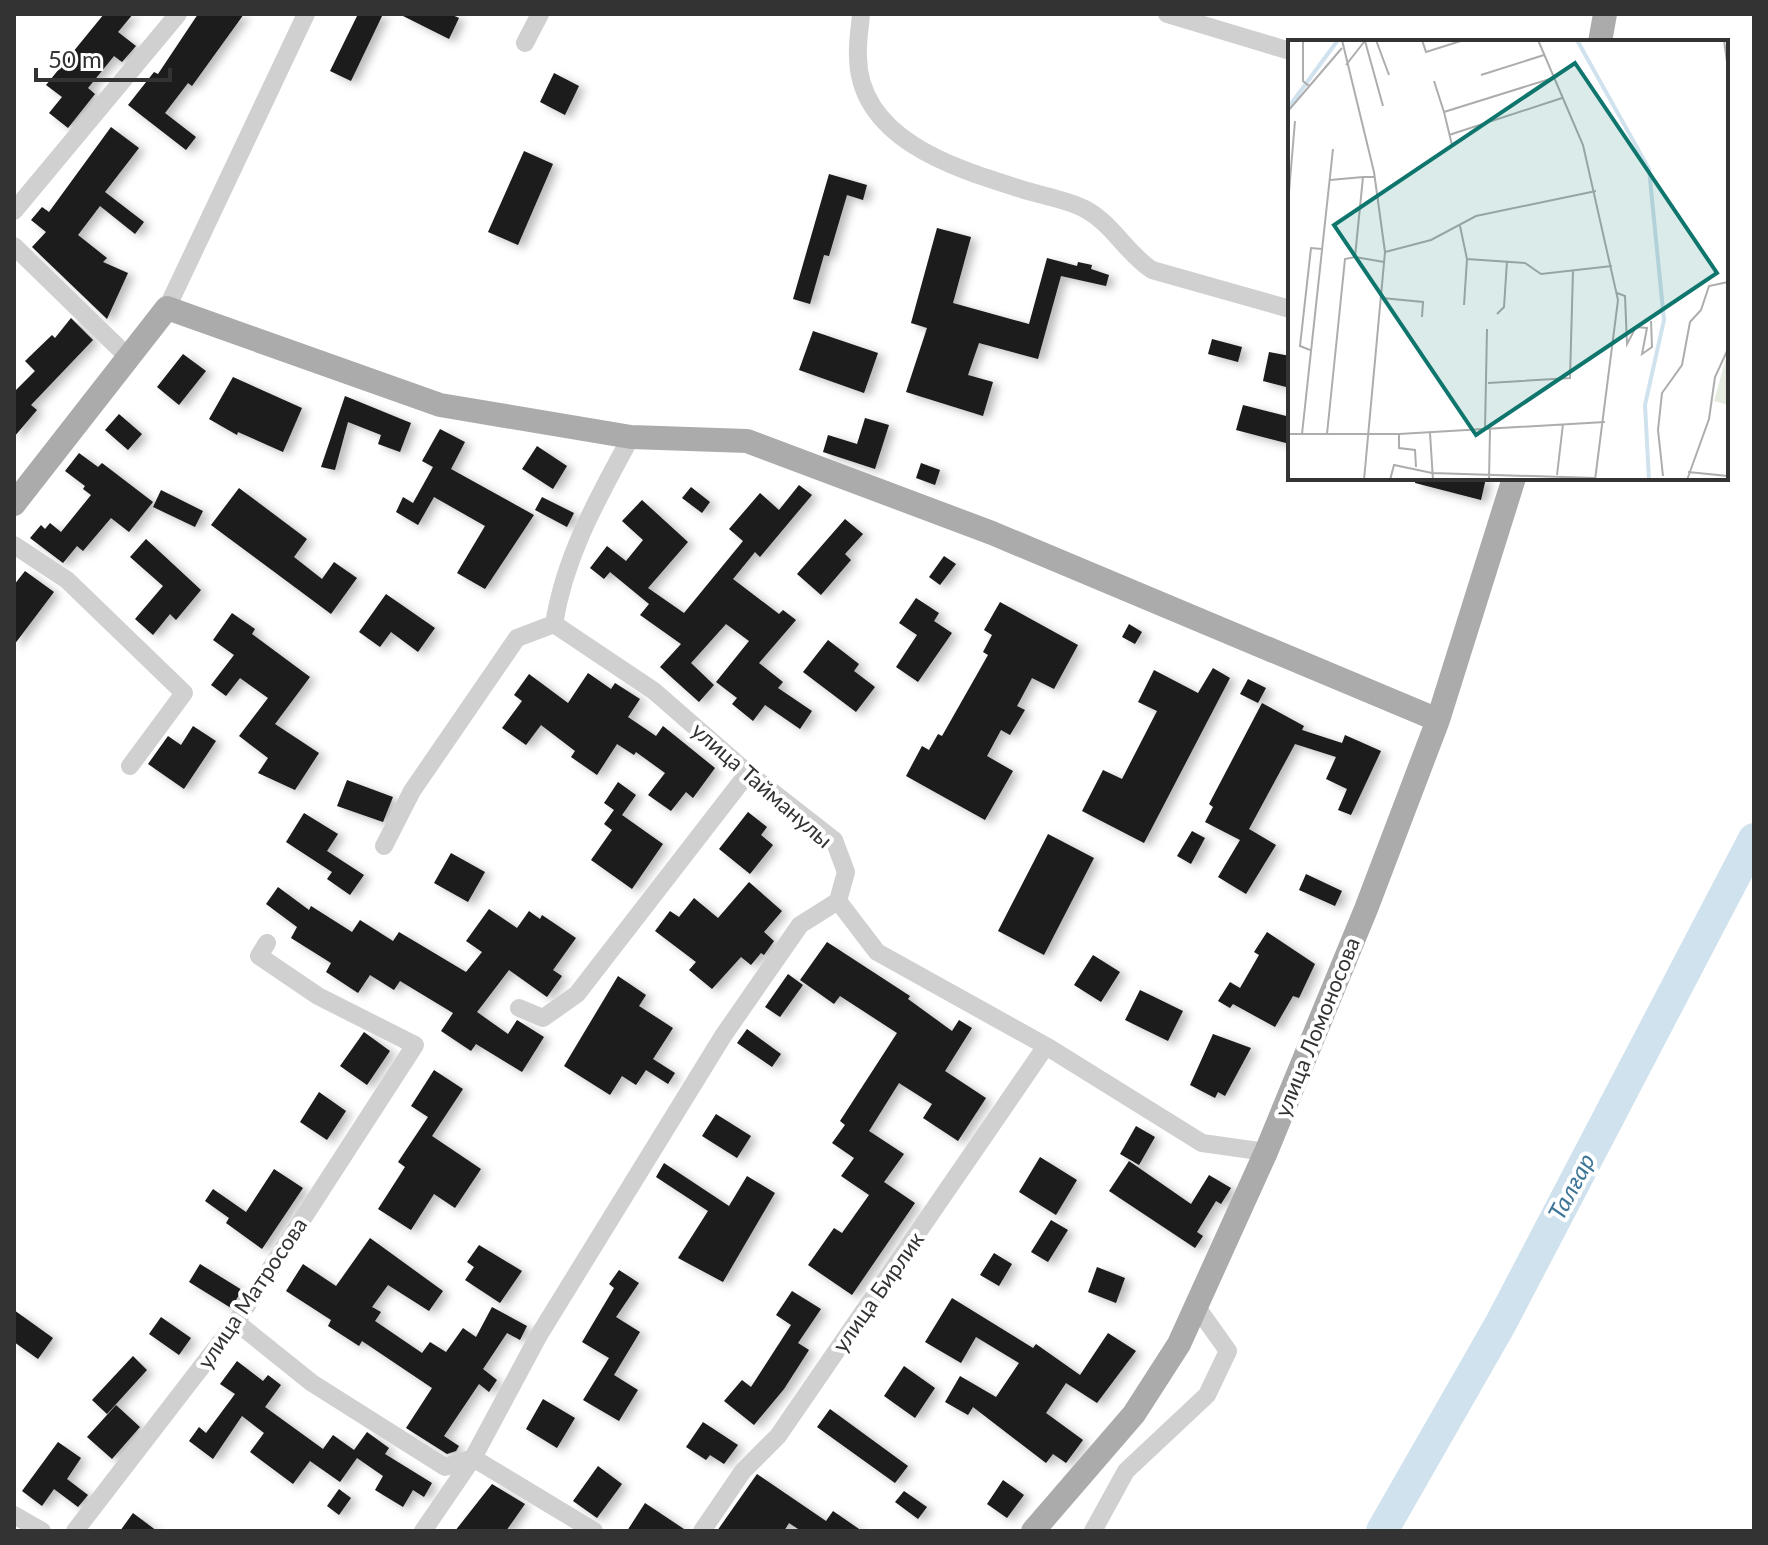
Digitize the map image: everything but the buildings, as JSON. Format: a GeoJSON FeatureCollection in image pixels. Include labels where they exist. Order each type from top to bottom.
{"type":"FeatureCollection","features":[{"type":"Feature","properties":{"kind":"main road"},"geometry":{"type":"LineString","coordinates":[[1600,40],[1605,14]]}},
{"type":"Feature","properties":{"kind":"main road"},"geometry":{"type":"LineString","coordinates":[[14,504],[167,308],[440,405],[631,437],[747,441],[992,533],[1438,720]]}},
{"type":"Feature","properties":{"kind":"main road","name":"улица Ломоносова"},"geometry":{"type":"LineString","coordinates":[[1033,1531],[1134,1414],[1179,1344],[1266,1152],[1438,720],[1513,480]]}},
{"type":"Feature","properties":{"kind":"street"},"geometry":{"type":"LineString","coordinates":[[14,211],[178,14]]}},
{"type":"Feature","properties":{"kind":"street"},"geometry":{"type":"LineString","coordinates":[[167,308],[306,14]]}},
{"type":"Feature","properties":{"kind":"street"},"geometry":{"type":"LineString","coordinates":[[525,43],[540,14]]}},
{"type":"Feature","properties":{"kind":"street"},"geometry":{"type":"LineString","coordinates":[[861,14],[857,60],[868,94],[889,128],[917,150],[974,174],[1082,207],[1113,229],[1135,258],[1152,270],[1288,308]]}},
{"type":"Feature","properties":{"kind":"street"},"geometry":{"type":"LineString","coordinates":[[1167,14],[1288,50]]}},
{"type":"Feature","properties":{"kind":"street"},"geometry":{"type":"LineString","coordinates":[[14,246],[128,357]]}},
{"type":"Feature","properties":{"kind":"street"},"geometry":{"type":"LineString","coordinates":[[384,846],[412,791],[517,638],[554,624],[560,584],[578,537],[631,437]]}},
{"type":"Feature","properties":{"kind":"street"},"geometry":{"type":"LineString","coordinates":[[14,545],[67,580],[184,693],[130,766]]}},
{"type":"Feature","properties":{"kind":"street","name":"улица Тайманулы"},"geometry":{"type":"LineString","coordinates":[[554,624],[654,691],[748,773],[834,840],[846,872],[838,901]]}},
{"type":"Feature","properties":{"kind":"street"},"geometry":{"type":"LineString","coordinates":[[519,1008],[543,1018],[577,994],[748,773]]}},
{"type":"Feature","properties":{"kind":"street"},"geometry":{"type":"LineString","coordinates":[[423,1531],[473,1458],[539,1335],[723,1036],[800,925],[838,901],[877,952],[1046,1046],[1202,1143],[1266,1152]]}},
{"type":"Feature","properties":{"kind":"street","name":"улица Матросова"},"geometry":{"type":"LineString","coordinates":[[75,1531],[236,1322],[415,1045],[318,996],[259,956],[267,943]]}},
{"type":"Feature","properties":{"kind":"street","name":"улица Бирлик"},"geometry":{"type":"LineString","coordinates":[[702,1531],[743,1471],[778,1436],[1046,1046]]}},
{"type":"Feature","properties":{"kind":"street"},"geometry":{"type":"LineString","coordinates":[[1093,1531],[1126,1471],[1207,1395],[1228,1351],[1196,1306]]}},
{"type":"Feature","properties":{"kind":"street"},"geometry":{"type":"LineString","coordinates":[[236,1322],[312,1383],[445,1467],[473,1458],[594,1531]]}},
{"type":"Feature","properties":{"kind":"street"},"geometry":{"type":"LineString","coordinates":[[14,1515],[42,1531]]}},
{"type":"Feature","properties":{"kind":"waterway","name":"Талғар"},"geometry":{"type":"LineString","coordinates":[[1382,1531],[1501,1323],[1754,839]]}}]}
